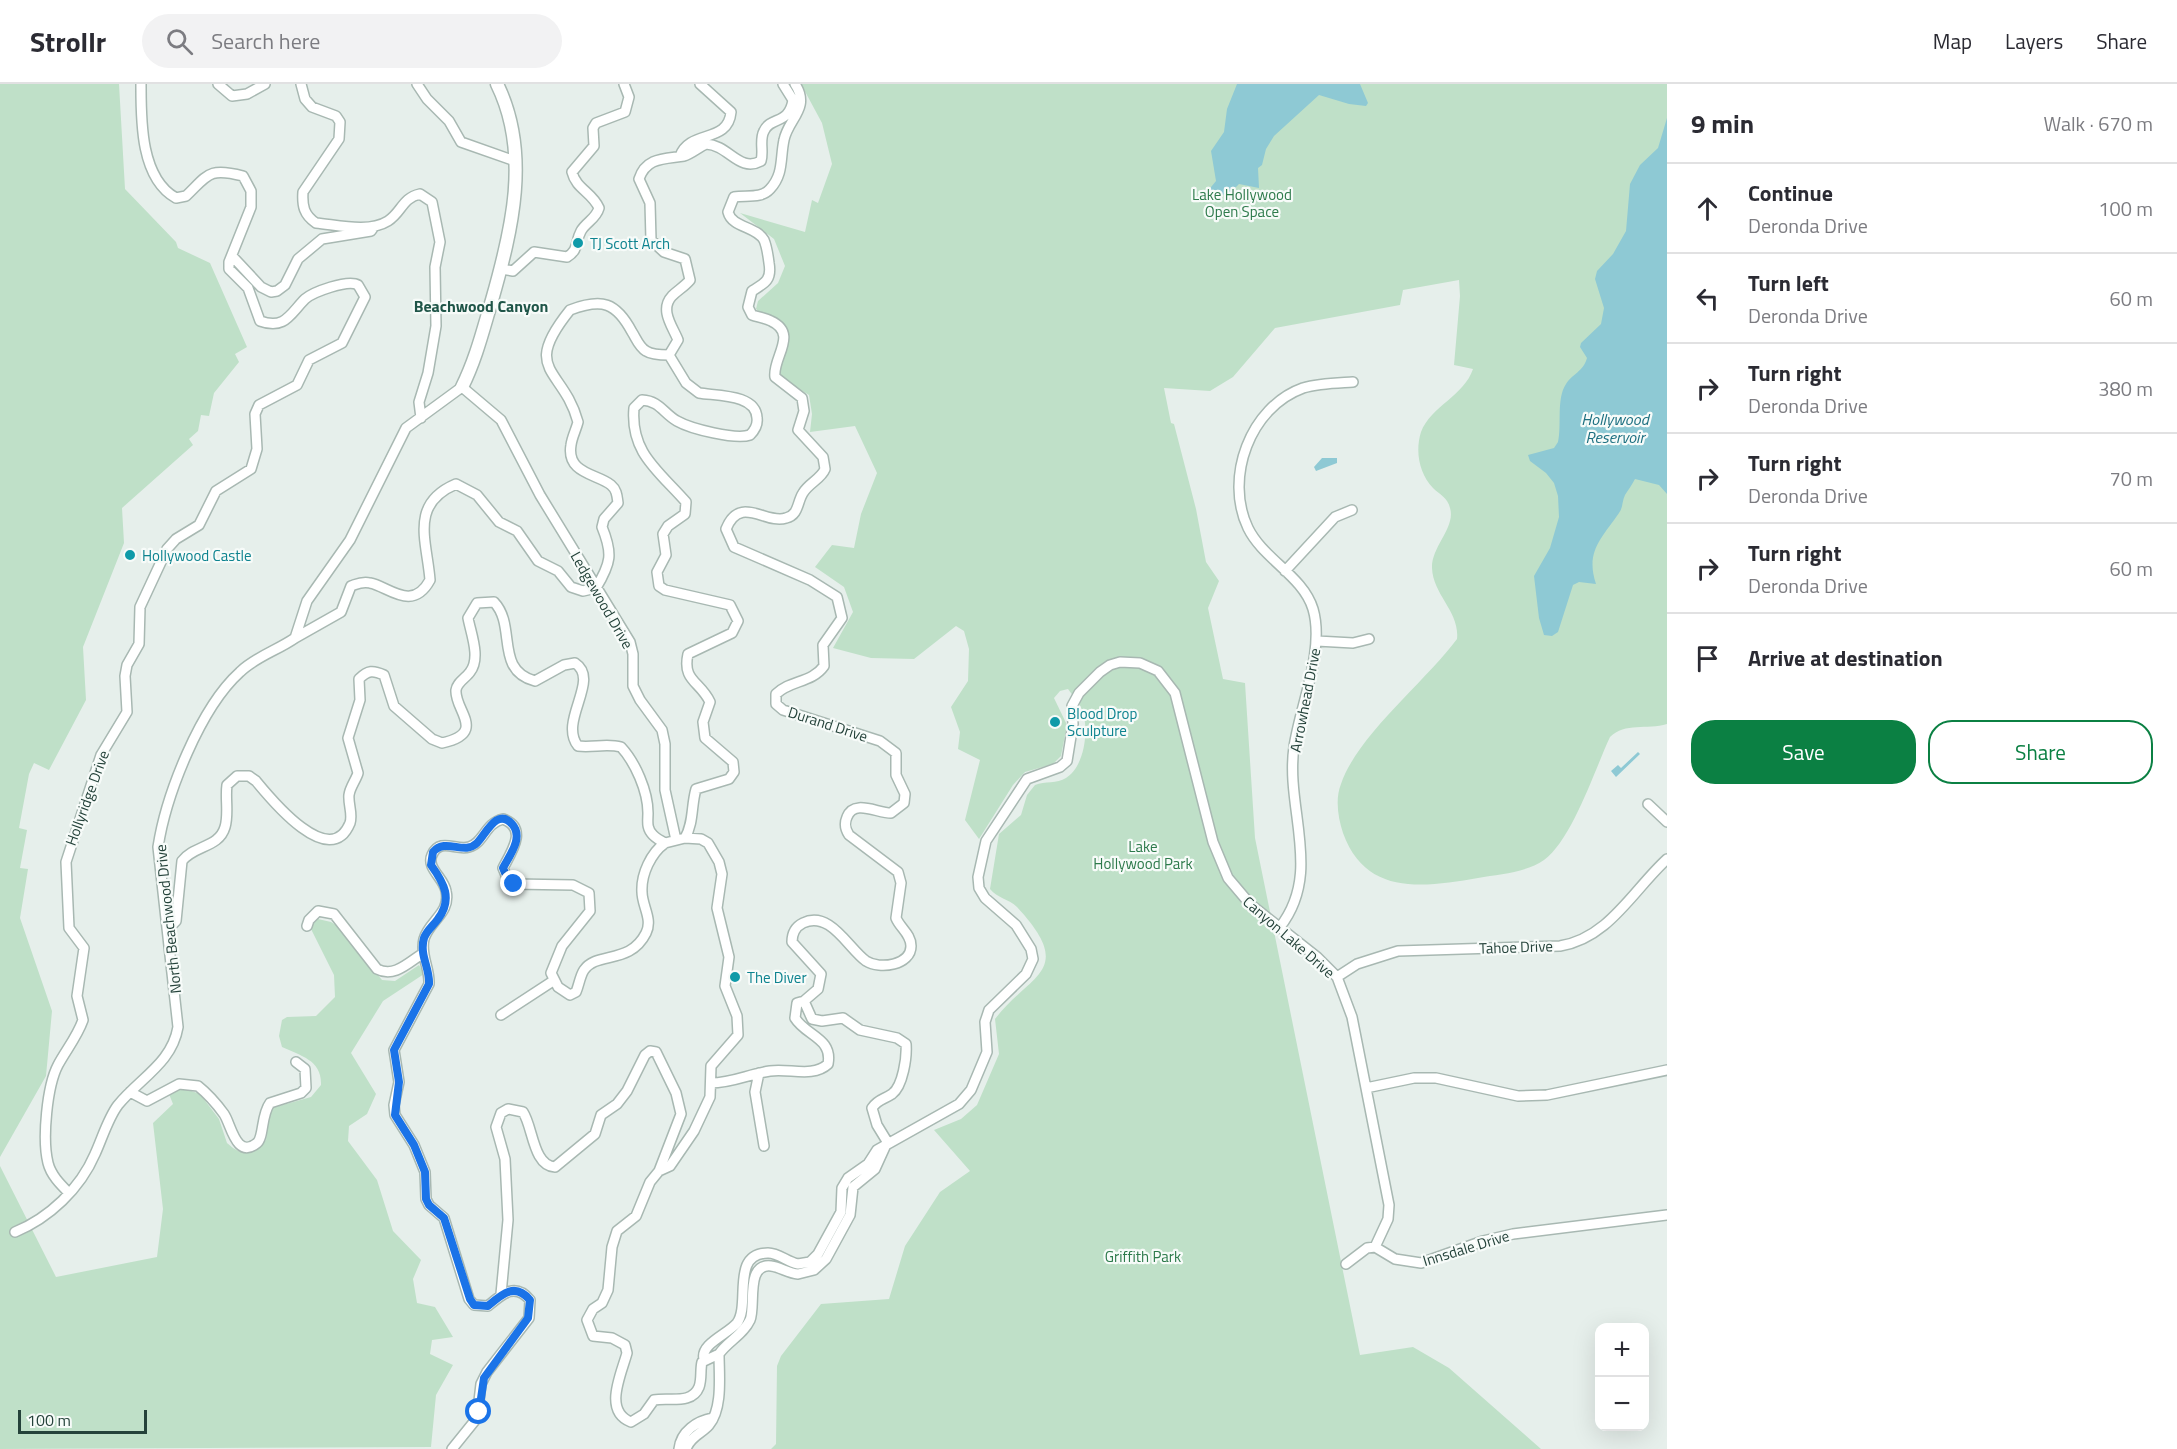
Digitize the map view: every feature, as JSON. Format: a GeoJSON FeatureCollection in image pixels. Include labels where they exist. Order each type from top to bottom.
{"type":"FeatureCollection","features":[{"type":"Feature","properties":{"kind":"street"},"geometry":{"type":"LineString","coordinates":[[141,84],[142,142],[165,190],[176,198],[186,196],[199,180],[214,173],[243,176],[248,181],[251,207],[232,256],[261,287],[271,292],[285,285],[298,260],[322,239],[371,231],[373,227],[389,220],[404,201],[420,194],[432,202],[438,222],[440,242],[435,267],[436,326],[428,374],[419,402],[421,417]]}},
{"type":"Feature","properties":{"kind":"street"},"geometry":{"type":"LineString","coordinates":[[218,84],[232,96],[247,94],[265,84]]}},
{"type":"Feature","properties":{"kind":"street"},"geometry":{"type":"LineString","coordinates":[[301,84],[308,103],[336,117],[341,131],[325,162],[306,185],[302,202],[304,212],[316,223],[373,227]]}},
{"type":"Feature","properties":{"kind":"street"},"geometry":{"type":"LineString","coordinates":[[417,84],[427,99],[448,121],[461,142],[516,161]]}},
{"type":"Feature","properties":{"kind":"street"},"geometry":{"type":"LineString","coordinates":[[295,638],[307,601],[350,540],[399,438],[406,428],[462,387],[474,363],[512,225],[516,161],[510,120],[497,84]]}},
{"type":"Feature","properties":{"kind":"street"},"geometry":{"type":"LineString","coordinates":[[501,269],[513,271],[534,252],[542,251],[560,258],[573,254],[577,247],[579,234],[597,215],[599,208],[592,195],[577,185],[572,172],[594,146],[593,128],[596,123],[625,112],[629,97],[624,84]]}},
{"type":"Feature","properties":{"kind":"street"},"geometry":{"type":"LineString","coordinates":[[680,156],[683,148],[692,140],[716,134],[727,128],[730,121],[731,112],[700,84]]}},
{"type":"Feature","properties":{"kind":"street"},"geometry":{"type":"LineString","coordinates":[[669,355],[678,340],[667,320],[667,308],[670,298],[690,280],[689,268],[685,259],[664,252],[651,240],[650,203],[639,178],[648,163],[687,156],[706,144],[724,148],[742,164],[753,165],[761,161],[764,151],[763,132],[768,125],[786,117],[791,109],[793,100],[783,84]]}},
{"type":"Feature","properties":{"kind":"street","name":"Durand Drive"},"geometry":{"type":"LineString","coordinates":[[795,84],[799,90],[801,105],[799,113],[786,134],[782,165],[777,179],[769,190],[761,195],[734,197],[728,212],[734,221],[755,231],[763,238],[771,273],[768,281],[752,291],[748,307],[752,315],[772,321],[781,330],[784,343],[774,369],[775,377],[802,398],[804,411],[798,430],[823,457],[825,469],[805,489],[796,512],[789,518],[778,520],[763,513],[749,512],[738,514],[730,520],[726,529],[734,547],[810,580],[837,597],[842,618],[823,645],[824,666],[813,677],[784,686],[776,694],[776,704],[783,710],[880,741],[896,753],[896,775],[905,794],[904,804],[891,813],[864,807],[854,809],[848,814],[845,829],[849,835],[898,872],[901,883],[896,918],[910,938],[911,948],[908,955],[899,963],[877,965],[867,961],[827,924],[807,921],[798,926],[792,934],[792,942],[821,974],[818,989],[804,1001]]}},
{"type":"Feature","properties":{"kind":"street","name":"Hollyridge Drive"},"geometry":{"type":"LineString","coordinates":[[69,1193],[56,1180],[48,1165],[46,1150],[46,1125],[53,1079],[57,1067],[83,1020],[77,996],[84,948],[69,928],[66,862],[101,755],[127,712],[125,676],[127,665],[139,644],[140,607],[167,549],[176,539],[199,525],[216,491],[251,469],[257,449],[255,414],[259,405],[297,386],[309,360],[342,343],[365,297],[358,285],[345,282],[306,299],[287,320],[278,324],[260,321],[248,288],[229,269],[232,256]]}},
{"type":"Feature","properties":{"kind":"street"},"geometry":{"type":"LineString","coordinates":[[596,588],[610,559],[610,547],[602,527],[604,519],[618,503],[617,493],[611,485],[592,478],[578,467],[572,458],[570,447],[578,422],[576,414],[546,365],[547,347],[570,310],[596,302],[611,306],[623,314],[639,344],[646,352],[669,355],[692,389],[699,393],[747,402],[757,413],[757,423],[750,435],[732,438],[725,434],[690,427],[675,420],[660,404],[651,401],[642,400],[634,408],[634,436],[638,448],[686,502],[685,514],[668,525],[663,534],[666,555],[657,572],[659,586],[665,590],[730,604],[738,621],[732,633],[688,654],[685,666],[688,676],[705,690],[710,702],[703,722],[705,738],[733,762],[734,772],[729,779],[696,789],[692,803],[692,825],[680,839]]}},
{"type":"Feature","properties":{"kind":"street","name":"Arrowhead Drive"},"geometry":{"type":"LineString","coordinates":[[1280,927],[1293,910],[1300,889],[1301,856],[1292,777],[1294,747],[1317,641],[1313,608],[1285,571],[1256,541],[1248,527],[1240,488],[1241,469],[1247,447],[1262,418],[1286,396],[1319,384],[1353,382]]}},
{"type":"Feature","properties":{"kind":"street","name":"Ledgewood Drive"},"geometry":{"type":"LineString","coordinates":[[462,387],[501,420],[540,495],[630,642],[633,654],[633,686],[640,700],[662,730],[667,769],[665,790],[680,839]]}},
{"type":"Feature","properties":{"kind":"street","name":"North Beachwood Drive"},"geometry":{"type":"LineString","coordinates":[[15,1232],[36,1223],[69,1193],[92,1162],[116,1107],[168,1056],[176,1042],[178,1027],[159,847],[161,829],[191,744],[212,706],[240,671],[341,612],[351,586],[360,582],[379,586],[396,596],[409,596],[427,586],[430,580],[424,539],[426,511],[432,499],[456,484],[477,495],[500,522],[517,531],[538,561],[558,571],[571,587],[583,591],[596,588]]}},
{"type":"Feature","properties":{"kind":"street"},"geometry":{"type":"LineString","coordinates":[[1285,571],[1335,517],[1353,510]]}},
{"type":"Feature","properties":{"kind":"street"},"geometry":{"type":"LineString","coordinates":[[169,928],[176,921],[182,861],[188,853],[208,845],[221,834],[225,826],[227,784],[237,776],[249,777],[256,781],[297,825],[316,837],[334,837],[350,824],[349,795],[358,773],[348,738],[351,720],[360,700],[359,679],[365,673],[370,671],[384,675],[393,706],[432,739],[442,743],[461,734],[467,726],[467,718],[455,693],[457,685],[471,672],[475,654],[468,618],[470,611],[477,603],[484,601],[494,602],[502,612],[511,663],[516,672],[524,678],[535,681],[564,664],[574,663],[581,667],[584,677],[572,722],[574,742],[578,746],[586,747],[613,745],[621,747],[629,755],[645,797],[648,812],[646,824],[653,836],[665,843]]}},
{"type":"Feature","properties":{"kind":"street"},"geometry":{"type":"LineString","coordinates":[[1317,641],[1353,643],[1369,639]]}},
{"type":"Feature","properties":{"kind":"street","name":"Canyon Lake Drive"},"geometry":{"type":"LineString","coordinates":[[887,1145],[963,1100],[987,1052],[984,1028],[989,1010],[1026,974],[1032,964],[1033,954],[1012,920],[985,898],[979,888],[978,877],[986,841],[1012,804],[1022,784],[1033,775],[1060,767],[1067,761],[1071,752],[1072,706],[1079,693],[1100,672],[1120,662],[1140,663],[1166,678],[1178,701],[1220,861],[1244,898],[1337,977],[1352,1017],[1389,1204],[1388,1219],[1375,1247]]}},
{"type":"Feature","properties":{"kind":"street"},"geometry":{"type":"LineString","coordinates":[[1648,804],[1667,822]]}},
{"type":"Feature","properties":{"kind":"street"},"geometry":{"type":"LineString","coordinates":[[452,1449],[477,1418],[481,1384],[487,1372],[528,1318],[530,1300],[526,1295],[509,1290],[488,1306],[474,1305],[470,1299],[444,1218],[429,1205],[426,1199],[425,1172],[414,1145],[395,1115],[399,1082],[394,1050],[429,984],[429,975],[422,954],[429,928],[447,905],[446,890],[431,865],[433,852],[444,845],[463,848],[476,844],[489,825],[503,819],[511,822],[517,833],[516,843],[503,868],[508,880],[514,884],[573,885],[589,893],[590,911],[562,946],[551,973],[553,981],[564,993],[570,995],[576,992],[583,971],[590,964],[623,956],[642,938],[649,922],[642,893],[643,882],[655,851],[665,843],[680,839],[701,839],[708,843],[719,862],[722,874],[717,908],[729,957],[724,986],[739,1026],[733,1043],[711,1066],[711,1083],[706,1111],[670,1166],[659,1171]]}},
{"type":"Feature","properties":{"kind":"street","name":"Tahoe Drive"},"geometry":{"type":"LineString","coordinates":[[1337,977],[1357,964],[1398,951],[1560,946],[1576,942],[1609,922],[1667,859]]}},
{"type":"Feature","properties":{"kind":"street"},"geometry":{"type":"LineString","coordinates":[[307,926],[309,920],[318,911],[334,914],[377,969],[384,973],[394,972],[422,954]]}},
{"type":"Feature","properties":{"kind":"street"},"geometry":{"type":"LineString","coordinates":[[501,1015],[553,981]]}},
{"type":"Feature","properties":{"kind":"street"},"geometry":{"type":"LineString","coordinates":[[686,1449],[688,1442],[713,1418],[718,1405],[719,1354],[723,1341],[741,1315],[744,1271],[752,1259],[765,1253],[798,1264],[814,1258],[841,1212],[844,1183],[868,1164],[877,1149],[887,1145],[872,1108],[877,1100],[893,1094],[899,1088],[907,1053],[906,1044],[897,1038],[860,1030],[843,1018],[822,1021],[812,1019],[804,1001],[796,1003],[795,1018],[805,1031],[823,1041],[828,1049],[828,1064],[818,1071],[759,1073],[729,1083],[711,1083]]}},
{"type":"Feature","properties":{"kind":"street"},"geometry":{"type":"LineString","coordinates":[[501,1294],[508,1220],[505,1159],[496,1127],[501,1113],[508,1108],[523,1112],[542,1161],[548,1166],[555,1167],[595,1134],[601,1115],[617,1104],[627,1091],[645,1055],[650,1051],[656,1052],[665,1066],[681,1114],[659,1171],[643,1194],[641,1208],[636,1216],[617,1231],[612,1247],[608,1290],[602,1303],[593,1309],[587,1320],[593,1336],[612,1338],[625,1345],[627,1353],[614,1404],[618,1414],[631,1422],[644,1414],[654,1400],[687,1399],[700,1385],[704,1352],[723,1341]]}},
{"type":"Feature","properties":{"kind":"street"},"geometry":{"type":"LineString","coordinates":[[130,1092],[147,1101],[179,1084],[198,1086],[226,1118],[235,1140],[243,1146],[251,1145],[261,1136],[262,1117],[270,1103],[301,1093],[306,1088],[305,1069],[296,1062]]}},
{"type":"Feature","properties":{"kind":"street"},"geometry":{"type":"LineString","coordinates":[[1366,1088],[1414,1078],[1436,1078],[1518,1096],[1546,1095],[1667,1070]]}},
{"type":"Feature","properties":{"kind":"street"},"geometry":{"type":"LineString","coordinates":[[759,1073],[755,1092],[764,1146]]}},
{"type":"Feature","properties":{"kind":"street","name":"Innsdale Drive"},"geometry":{"type":"LineString","coordinates":[[1375,1247],[1395,1259],[1421,1263],[1513,1233],[1667,1215]]}},
{"type":"Feature","properties":{"kind":"street"},"geometry":{"type":"LineString","coordinates":[[1346,1264],[1368,1248],[1375,1247]]}},
{"type":"Feature","properties":{"kind":"street"},"geometry":{"type":"LineString","coordinates":[[704,1359],[719,1354]]}},
{"type":"Feature","properties":{"kind":"street"},"geometry":{"type":"LineString","coordinates":[[679,1449],[685,1433],[694,1425],[713,1418]]}},
{"type":"Feature","properties":{"kind":"green space"},"geometry":{"type":"Polygon","coordinates":[[[0,84],[119,84],[125,189],[176,242],[178,248],[210,263],[247,347],[235,354],[239,362],[214,393],[209,416],[201,415],[198,431],[189,439],[193,445],[122,508],[124,543],[83,647],[86,700],[49,770],[34,763],[29,774],[19,828],[27,830],[20,868],[28,869],[20,918],[52,1011],[46,1076],[0,1157],[0,84]]]}},
{"type":"Feature","properties":{"kind":"green space"},"geometry":{"type":"Polygon","coordinates":[[[801,84],[1667,84],[1667,724],[1622,729],[1610,737],[1573,821],[1564,837],[1544,860],[1521,870],[1504,874],[1438,884],[1399,883],[1382,878],[1366,868],[1353,854],[1343,833],[1339,815],[1338,796],[1341,784],[1361,747],[1457,639],[1454,620],[1433,578],[1432,568],[1435,552],[1450,522],[1450,508],[1424,476],[1418,447],[1421,432],[1426,423],[1462,387],[1473,369],[1454,365],[1460,296],[1459,280],[1403,290],[1400,305],[1275,328],[1233,377],[1210,391],[1164,388],[1171,423],[1174,424],[1196,509],[1206,562],[1219,581],[1208,608],[1223,679],[1245,683],[1255,838],[1360,1355],[1413,1347],[1449,1368],[1541,1449],[771,1449],[776,1444],[777,1366],[781,1356],[821,1304],[889,1299],[905,1246],[940,1192],[970,1171],[934,1130],[961,1119],[977,1105],[999,1054],[995,1019],[1042,970],[1046,959],[1044,945],[1035,929],[1017,907],[990,889],[999,834],[1021,815],[1027,795],[1035,785],[1062,780],[1072,773],[1081,758],[1085,739],[1085,721],[1079,703],[1068,689],[1060,691],[1054,698],[1067,725],[1061,756],[1053,764],[1025,772],[1013,785],[979,839],[965,820],[980,760],[958,749],[960,732],[951,707],[968,681],[969,649],[964,631],[956,626],[914,659],[871,658],[833,648],[853,612],[844,587],[815,567],[832,545],[854,548],[861,514],[877,473],[855,426],[810,432],[812,414],[809,395],[784,380],[777,370],[788,345],[788,335],[756,309],[758,301],[778,283],[785,266],[774,239],[740,213],[805,232],[812,200],[818,203],[832,164],[822,123],[801,84]]]}},
{"type":"Feature","properties":{"kind":"green space"},"geometry":{"type":"Polygon","coordinates":[[[318,919],[331,922],[339,927],[382,980],[395,981],[419,965],[424,974],[383,1001],[351,1053],[376,1094],[367,1114],[349,1126],[348,1141],[377,1180],[393,1231],[421,1260],[413,1279],[417,1303],[435,1307],[453,1337],[432,1340],[430,1354],[453,1365],[436,1395],[431,1447],[0,1449],[0,1166],[56,1277],[157,1257],[163,1209],[153,1123],[173,1104],[169,1094],[180,1087],[200,1094],[219,1119],[227,1143],[240,1152],[255,1151],[266,1140],[269,1114],[272,1108],[311,1097],[321,1085],[318,1070],[314,1064],[303,1056],[282,1047],[279,1036],[282,1020],[287,1017],[316,1016],[335,997],[334,975],[312,931],[311,926],[318,919]]]}},
{"type":"Feature","properties":{"kind":"water"},"geometry":{"type":"Polygon","coordinates":[[[1237,84],[1360,84],[1368,103],[1366,106],[1349,104],[1319,95],[1274,136],[1266,149],[1262,165],[1258,168],[1259,188],[1239,184],[1230,193],[1206,199],[1207,192],[1216,181],[1211,151],[1224,132],[1227,109],[1237,84]]]}},
{"type":"Feature","properties":{"kind":"water","name":"Hollywood Reservoir"},"geometry":{"type":"Polygon","coordinates":[[[1667,118],[1667,494],[1659,485],[1635,479],[1625,495],[1620,511],[1601,538],[1594,554],[1593,572],[1596,584],[1579,582],[1573,585],[1558,632],[1552,636],[1544,635],[1539,618],[1534,576],[1550,548],[1559,517],[1558,496],[1554,483],[1546,473],[1530,461],[1528,455],[1554,448],[1558,442],[1563,390],[1587,358],[1580,347],[1581,343],[1601,324],[1604,308],[1595,279],[1597,271],[1613,254],[1626,231],[1630,184],[1640,165],[1658,148],[1667,118]]]}},
{"type":"Feature","properties":{"kind":"water"},"geometry":{"type":"Polygon","coordinates":[[[1322,458],[1337,458],[1337,463],[1316,471],[1314,467],[1322,458]]]}},
{"type":"Feature","properties":{"kind":"water"},"geometry":{"type":"Polygon","coordinates":[[[1638,752],[1640,754],[1616,777],[1611,771],[1618,765],[1621,768],[1638,752]]]}},
{"type":"Feature","properties":{"kind":"place","name":"TJ Scott Arch"},"geometry":{"type":"Point","coordinates":[578,243]}},
{"type":"Feature","properties":{"kind":"place","name":"Hollywood Castle"},"geometry":{"type":"Point","coordinates":[130,555]}},
{"type":"Feature","properties":{"kind":"place","name":"Blood Drop Sculpture"},"geometry":{"type":"Point","coordinates":[1055,722]}},
{"type":"Feature","properties":{"kind":"place","name":"The Diver"},"geometry":{"type":"Point","coordinates":[735,977]}},
{"type":"Feature","properties":{"kind":"district","name":"Beachwood Canyon"},"geometry":{"type":"Point","coordinates":[481,306]}},
{"type":"Feature","properties":{"kind":"route"},"geometry":{"type":"LineString","coordinates":[[479,1412],[481,1384],[492,1365],[528,1318],[531,1309],[530,1300],[518,1291],[509,1290],[488,1306],[481,1306],[474,1305],[466,1292],[444,1218],[429,1205],[426,1199],[425,1172],[414,1145],[395,1115],[394,1105],[399,1092],[399,1082],[394,1050],[396,1042],[429,984],[429,975],[422,954],[424,938],[447,905],[446,890],[431,865],[430,858],[433,852],[444,845],[469,847],[476,844],[489,825],[495,821],[503,819],[511,822],[517,833],[516,843],[503,868],[508,880],[514,884]]}},
{"type":"Feature","properties":{"kind":"park label","name":"Lake Hollywood Open Space"},"geometry":{"type":"Point","coordinates":[1242,202]}},
{"type":"Feature","properties":{"kind":"park label","name":"Lake Hollywood Park"},"geometry":{"type":"Point","coordinates":[1143,854]}},
{"type":"Feature","properties":{"kind":"park label","name":"Griffith Park"},"geometry":{"type":"Point","coordinates":[1143,1256]}}]}
